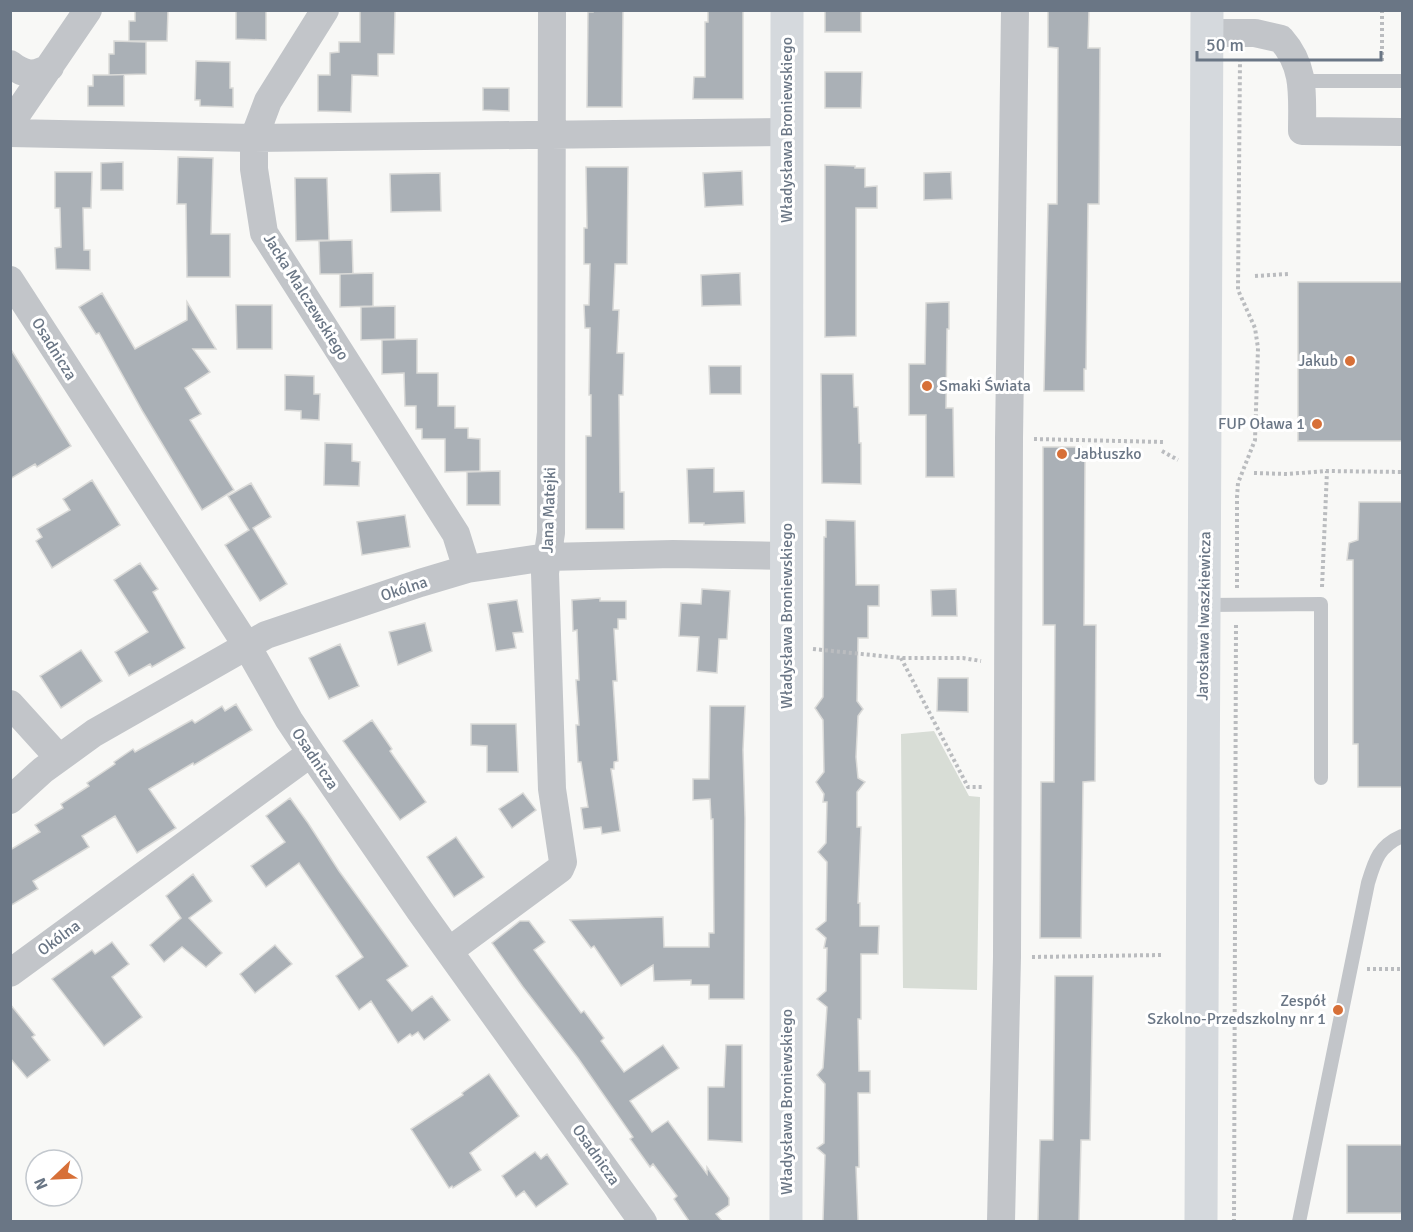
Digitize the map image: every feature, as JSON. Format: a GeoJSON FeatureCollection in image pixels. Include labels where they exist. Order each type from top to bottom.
{"type":"FeatureCollection","features":[{"type":"Feature","properties":{"kind":"street"},"geometry":{"type":"LineString","coordinates":[[11,120],[88,10]]}},
{"type":"Feature","properties":{"kind":"street","name":"Jacka Malczewskiego"},"geometry":{"type":"LineString","coordinates":[[325,10],[268,101],[254,138],[254,169],[264,233],[456,534],[467,569]]}},
{"type":"Feature","properties":{"kind":"street","name":"Jana Matejki"},"geometry":{"type":"LineString","coordinates":[[449,951],[560,869],[563,862],[552,789],[545,573],[551,533],[552,10]]}},
{"type":"Feature","properties":{"kind":"street","name":"Władysława Broniewskiego"},"geometry":{"type":"LineString","coordinates":[[786,1221],[787,10]]}},
{"type":"Feature","properties":{"kind":"street"},"geometry":{"type":"LineString","coordinates":[[1001,1221],[1007,957],[1009,439],[1014,10]]}},
{"type":"Feature","properties":{"kind":"street"},"geometry":{"type":"LineString","coordinates":[[1207,22],[1276,36],[1286,44],[1302,81],[1302,131],[1402,132]]}},
{"type":"Feature","properties":{"kind":"street","name":"Jarosława Iwaszkiewicza"},"geometry":{"type":"LineString","coordinates":[[1201,1221],[1207,22]]}},
{"type":"Feature","properties":{"kind":"street"},"geometry":{"type":"LineString","coordinates":[[10,64],[28,74],[39,73],[50,67]]}},
{"type":"Feature","properties":{"kind":"street"},"geometry":{"type":"LineString","coordinates":[[11,120],[254,138],[787,132]]}},
{"type":"Feature","properties":{"kind":"street","name":"Osadnicza"},"geometry":{"type":"LineString","coordinates":[[10,280],[247,646],[289,720],[311,753],[449,951],[644,1221]]}},
{"type":"Feature","properties":{"kind":"street","name":"Okólna"},"geometry":{"type":"LineString","coordinates":[[10,800],[59,758],[120,717],[247,646],[277,631],[420,583],[467,569],[547,557],[673,554],[787,556]]}},
{"type":"Feature","properties":{"kind":"street"},"geometry":{"type":"LineString","coordinates":[[10,704],[59,758]]}},
{"type":"Feature","properties":{"kind":"street","name":"Okólna"},"geometry":{"type":"LineString","coordinates":[[10,973],[311,753]]}},
{"type":"Feature","properties":{"kind":"lane"},"geometry":{"type":"LineString","coordinates":[[1302,81],[1402,81]]}},
{"type":"Feature","properties":{"kind":"lane"},"geometry":{"type":"LineString","coordinates":[[1203,605],[1322,604],[1321,778]]}},
{"type":"Feature","properties":{"kind":"lane"},"geometry":{"type":"LineString","coordinates":[[1299,1221],[1349,969],[1376,859],[1388,843],[1402,836]]}},
{"type":"Feature","properties":{"kind":"path"},"geometry":{"type":"LineString","coordinates":[[1382,10],[1382,81]]}},
{"type":"Feature","properties":{"kind":"path"},"geometry":{"type":"LineString","coordinates":[[1237,592],[1238,483],[1255,440],[1258,348],[1255,328],[1238,290],[1240,53]]}},
{"type":"Feature","properties":{"kind":"path"},"geometry":{"type":"LineString","coordinates":[[1255,276],[1288,274]]}},
{"type":"Feature","properties":{"kind":"path"},"geometry":{"type":"LineString","coordinates":[[1009,439],[1163,442]]}},
{"type":"Feature","properties":{"kind":"path"},"geometry":{"type":"LineString","coordinates":[[1322,604],[1327,471]]}},
{"type":"Feature","properties":{"kind":"path"},"geometry":{"type":"LineString","coordinates":[[1254,473],[1402,472]]}},
{"type":"Feature","properties":{"kind":"path"},"geometry":{"type":"LineString","coordinates":[[1234,1221],[1236,614]]}},
{"type":"Feature","properties":{"kind":"path"},"geometry":{"type":"LineString","coordinates":[[803,648],[901,658],[963,658],[1008,665]]}},
{"type":"Feature","properties":{"kind":"path"},"geometry":{"type":"LineString","coordinates":[[901,658],[968,787],[1007,789]]}},
{"type":"Feature","properties":{"kind":"path"},"geometry":{"type":"LineString","coordinates":[[1007,957],[1161,956]]}},
{"type":"Feature","properties":{"kind":"path"},"geometry":{"type":"LineString","coordinates":[[1349,969],[1402,969]]}},
{"type":"Feature","properties":{"kind":"shaded area"},"geometry":{"type":"Polygon","coordinates":[[[934,731],[969,796],[980,797],[977,990],[903,988],[901,734],[934,731]]]}},
{"type":"Feature","properties":{"kind":"building"},"geometry":{"type":"Polygon","coordinates":[[[135,10],[168,10],[167,41],[129,41],[129,21],[135,21],[135,10]]]}},
{"type":"Feature","properties":{"kind":"building"},"geometry":{"type":"Polygon","coordinates":[[[236,10],[266,10],[266,40],[236,39],[236,10]]]}},
{"type":"Feature","properties":{"kind":"building"},"geometry":{"type":"Polygon","coordinates":[[[360,10],[395,10],[394,54],[378,54],[378,76],[352,75],[351,112],[318,111],[318,75],[330,75],[330,53],[339,52],[339,42],[360,42],[360,10]]]}},
{"type":"Feature","properties":{"kind":"building"},"geometry":{"type":"Polygon","coordinates":[[[593,10],[623,10],[622,107],[587,107],[588,12],[593,12],[593,10]]]}},
{"type":"Feature","properties":{"kind":"building"},"geometry":{"type":"Polygon","coordinates":[[[708,10],[743,10],[743,99],[693,99],[694,77],[705,77],[705,22],[708,22],[708,10]]]}},
{"type":"Feature","properties":{"kind":"building"},"geometry":{"type":"Polygon","coordinates":[[[825,10],[861,10],[861,32],[825,32],[825,10]]]}},
{"type":"Feature","properties":{"kind":"building"},"geometry":{"type":"Polygon","coordinates":[[[1048,10],[1089,10],[1088,48],[1100,48],[1099,204],[1088,204],[1084,391],[1044,391],[1048,204],[1057,204],[1058,48],[1048,47],[1048,10]]]}},
{"type":"Feature","properties":{"kind":"building"},"geometry":{"type":"Polygon","coordinates":[[[114,41],[146,42],[146,74],[109,75],[109,54],[114,54],[114,41]]]}},
{"type":"Feature","properties":{"kind":"building"},"geometry":{"type":"Polygon","coordinates":[[[196,61],[230,62],[233,107],[200,106],[200,100],[195,100],[196,61]]]}},
{"type":"Feature","properties":{"kind":"building"},"geometry":{"type":"Polygon","coordinates":[[[825,72],[862,72],[861,108],[825,108],[825,72]]]}},
{"type":"Feature","properties":{"kind":"building"},"geometry":{"type":"Polygon","coordinates":[[[93,75],[124,75],[124,106],[88,106],[88,86],[93,86],[93,75]]]}},
{"type":"Feature","properties":{"kind":"building"},"geometry":{"type":"Polygon","coordinates":[[[483,88],[509,88],[509,111],[483,110],[483,88]]]}},
{"type":"Feature","properties":{"kind":"building"},"geometry":{"type":"Polygon","coordinates":[[[178,157],[213,158],[211,234],[230,234],[230,277],[187,277],[186,204],[177,204],[178,157]]]}},
{"type":"Feature","properties":{"kind":"building"},"geometry":{"type":"Polygon","coordinates":[[[123,162],[123,190],[101,190],[101,163],[123,162]]]}},
{"type":"Feature","properties":{"kind":"building"},"geometry":{"type":"Polygon","coordinates":[[[825,165],[865,168],[865,187],[877,186],[877,208],[856,208],[856,336],[825,337],[825,165]]]}},
{"type":"Feature","properties":{"kind":"building"},"geometry":{"type":"Polygon","coordinates":[[[586,167],[628,167],[627,264],[615,264],[613,310],[619,310],[617,353],[624,353],[623,395],[619,395],[620,492],[624,492],[624,529],[586,529],[586,436],[591,436],[591,395],[589,395],[590,328],[585,328],[584,305],[589,305],[590,264],[584,264],[584,228],[587,228],[586,167]]]}},
{"type":"Feature","properties":{"kind":"building"},"geometry":{"type":"Polygon","coordinates":[[[742,171],[743,205],[705,207],[703,173],[742,171]]]}},
{"type":"Feature","properties":{"kind":"building"},"geometry":{"type":"Polygon","coordinates":[[[55,172],[92,172],[91,208],[83,208],[84,250],[90,250],[90,270],[56,269],[55,248],[61,247],[60,208],[55,208],[55,172]]]}},
{"type":"Feature","properties":{"kind":"building"},"geometry":{"type":"Polygon","coordinates":[[[951,172],[952,199],[924,200],[924,173],[951,172]]]}},
{"type":"Feature","properties":{"kind":"building"},"geometry":{"type":"Polygon","coordinates":[[[440,173],[441,211],[391,212],[390,174],[440,173]]]}},
{"type":"Feature","properties":{"kind":"building"},"geometry":{"type":"Polygon","coordinates":[[[295,178],[327,178],[329,240],[296,241],[295,178]]]}},
{"type":"Feature","properties":{"kind":"building"},"geometry":{"type":"Polygon","coordinates":[[[352,240],[353,274],[320,274],[319,241],[352,240]]]}},
{"type":"Feature","properties":{"kind":"building"},"geometry":{"type":"Polygon","coordinates":[[[373,273],[373,306],[340,307],[340,274],[373,273]]]}},
{"type":"Feature","properties":{"kind":"building"},"geometry":{"type":"Polygon","coordinates":[[[740,273],[741,305],[702,306],[701,275],[740,273]]]}},
{"type":"Feature","properties":{"kind":"building","name":"Jakub"},"geometry":{"type":"Polygon","coordinates":[[[1298,282],[1402,282],[1402,441],[1298,441],[1298,282]]]}},
{"type":"Feature","properties":{"kind":"building"},"geometry":{"type":"Polygon","coordinates":[[[102,293],[135,349],[187,320],[187,302],[216,349],[193,349],[210,372],[185,388],[201,414],[190,420],[234,490],[202,510],[99,333],[96,334],[79,307],[102,293]]]}},
{"type":"Feature","properties":{"kind":"building"},"geometry":{"type":"Polygon","coordinates":[[[949,302],[946,408],[953,408],[954,477],[926,477],[926,415],[909,415],[909,364],[925,364],[926,303],[949,302]]]}},
{"type":"Feature","properties":{"kind":"building"},"geometry":{"type":"Polygon","coordinates":[[[236,305],[272,305],[272,349],[237,349],[236,305]]]}},
{"type":"Feature","properties":{"kind":"building"},"geometry":{"type":"Polygon","coordinates":[[[395,306],[395,339],[361,340],[361,307],[395,306]]]}},
{"type":"Feature","properties":{"kind":"building"},"geometry":{"type":"Polygon","coordinates":[[[417,339],[417,373],[438,373],[438,406],[455,406],[455,428],[468,428],[468,438],[480,439],[480,471],[445,472],[445,439],[422,439],[422,429],[416,429],[416,406],[405,406],[404,373],[382,374],[382,340],[417,339]]]}},
{"type":"Feature","properties":{"kind":"building"},"geometry":{"type":"Polygon","coordinates":[[[10,348],[71,446],[37,467],[35,464],[10,479],[10,348]]]}},
{"type":"Feature","properties":{"kind":"building"},"geometry":{"type":"Polygon","coordinates":[[[709,366],[741,366],[741,394],[710,394],[709,366]]]}},
{"type":"Feature","properties":{"kind":"building"},"geometry":{"type":"Polygon","coordinates":[[[821,374],[853,374],[854,407],[858,407],[859,443],[861,443],[861,484],[822,483],[821,374]]]}},
{"type":"Feature","properties":{"kind":"building"},"geometry":{"type":"Polygon","coordinates":[[[285,375],[314,376],[314,394],[320,394],[319,420],[301,419],[301,411],[285,410],[285,375]]]}},
{"type":"Feature","properties":{"kind":"building"},"geometry":{"type":"Polygon","coordinates":[[[325,443],[352,444],[352,461],[360,462],[359,486],[324,485],[325,443]]]}},
{"type":"Feature","properties":{"kind":"building"},"geometry":{"type":"Polygon","coordinates":[[[1043,447],[1082,447],[1082,460],[1085,461],[1084,625],[1096,625],[1095,781],[1083,782],[1081,938],[1040,938],[1041,782],[1054,782],[1055,625],[1043,625],[1043,447]]]}},
{"type":"Feature","properties":{"kind":"building"},"geometry":{"type":"Polygon","coordinates":[[[714,468],[714,492],[744,491],[745,523],[704,525],[704,523],[689,523],[687,469],[714,468]]]}},
{"type":"Feature","properties":{"kind":"building"},"geometry":{"type":"Polygon","coordinates":[[[500,471],[500,505],[467,505],[467,472],[500,471]]]}},
{"type":"Feature","properties":{"kind":"building"},"geometry":{"type":"Polygon","coordinates":[[[92,480],[120,525],[52,568],[36,541],[42,537],[37,529],[70,510],[63,499],[92,480]]]}},
{"type":"Feature","properties":{"kind":"building"},"geometry":{"type":"Polygon","coordinates":[[[251,483],[271,517],[253,528],[287,584],[260,601],[225,545],[249,530],[228,496],[251,483]]]}},
{"type":"Feature","properties":{"kind":"building"},"geometry":{"type":"Polygon","coordinates":[[[1359,502],[1402,502],[1402,787],[1358,787],[1358,744],[1353,744],[1353,560],[1347,560],[1349,543],[1358,540],[1359,502]]]}},
{"type":"Feature","properties":{"kind":"building"},"geometry":{"type":"Polygon","coordinates":[[[405,515],[410,547],[362,555],[357,522],[405,515]]]}},
{"type":"Feature","properties":{"kind":"building"},"geometry":{"type":"Polygon","coordinates":[[[826,520],[855,521],[856,585],[879,585],[879,606],[868,606],[868,638],[858,638],[857,701],[863,709],[858,716],[856,757],[858,778],[865,782],[857,792],[857,827],[861,827],[858,903],[860,903],[860,926],[879,926],[878,954],[861,954],[861,1019],[858,1019],[859,1071],[870,1071],[870,1093],[858,1093],[859,1167],[856,1167],[858,1221],[823,1221],[825,1155],[817,1148],[824,1143],[825,1084],[817,1075],[823,1068],[827,1007],[817,999],[826,991],[827,948],[824,948],[826,938],[816,929],[826,921],[827,862],[818,852],[826,843],[827,802],[823,802],[824,794],[816,782],[824,772],[823,720],[815,708],[823,697],[826,520]]]}},
{"type":"Feature","properties":{"kind":"building"},"geometry":{"type":"Polygon","coordinates":[[[140,563],[158,589],[153,592],[185,648],[152,667],[150,664],[129,676],[115,652],[148,632],[114,580],[140,563]]]}},
{"type":"Feature","properties":{"kind":"building"},"geometry":{"type":"Polygon","coordinates":[[[702,589],[730,591],[727,639],[719,639],[717,673],[697,671],[699,637],[679,636],[681,603],[701,604],[702,589]]]}},
{"type":"Feature","properties":{"kind":"building"},"geometry":{"type":"Polygon","coordinates":[[[956,589],[957,616],[932,616],[931,590],[956,589]]]}},
{"type":"Feature","properties":{"kind":"building"},"geometry":{"type":"Polygon","coordinates":[[[600,598],[600,601],[626,601],[626,619],[618,619],[618,629],[614,629],[617,681],[613,681],[618,761],[614,762],[614,769],[611,769],[620,831],[602,834],[601,827],[584,829],[581,808],[588,807],[581,762],[578,762],[576,725],[579,725],[576,680],[579,680],[577,630],[573,631],[572,600],[600,598]]]}},
{"type":"Feature","properties":{"kind":"building"},"geometry":{"type":"Polygon","coordinates":[[[517,600],[523,632],[513,633],[516,648],[496,651],[488,604],[517,600]]]}},
{"type":"Feature","properties":{"kind":"building"},"geometry":{"type":"Polygon","coordinates":[[[425,623],[432,651],[398,665],[389,632],[425,623]]]}},
{"type":"Feature","properties":{"kind":"building"},"geometry":{"type":"Polygon","coordinates":[[[340,644],[359,686],[329,699],[309,658],[340,644]]]}},
{"type":"Feature","properties":{"kind":"building"},"geometry":{"type":"Polygon","coordinates":[[[81,650],[102,681],[61,708],[40,676],[81,650]]]}},
{"type":"Feature","properties":{"kind":"building"},"geometry":{"type":"Polygon","coordinates":[[[938,678],[968,678],[968,712],[937,711],[938,678]]]}},
{"type":"Feature","properties":{"kind":"building"},"geometry":{"type":"Polygon","coordinates":[[[236,704],[252,730],[149,789],[176,828],[137,853],[115,816],[82,836],[89,847],[33,881],[38,889],[10,906],[10,850],[40,832],[35,825],[63,808],[61,804],[89,786],[87,783],[133,749],[135,752],[192,720],[195,723],[222,706],[225,711],[236,704]]]}},
{"type":"Feature","properties":{"kind":"building"},"geometry":{"type":"Polygon","coordinates":[[[710,706],[745,706],[743,750],[744,999],[709,999],[709,985],[691,985],[691,980],[654,981],[653,965],[621,986],[594,946],[591,948],[570,920],[663,917],[664,947],[709,947],[709,933],[714,933],[713,819],[711,819],[710,799],[693,800],[693,779],[709,779],[710,706]]]}},
{"type":"Feature","properties":{"kind":"building"},"geometry":{"type":"Polygon","coordinates":[[[372,720],[392,749],[390,751],[426,802],[400,820],[343,741],[372,720]]]}},
{"type":"Feature","properties":{"kind":"building"},"geometry":{"type":"Polygon","coordinates":[[[471,724],[516,724],[518,772],[487,772],[487,746],[471,745],[471,724]]]}},
{"type":"Feature","properties":{"kind":"building"},"geometry":{"type":"Polygon","coordinates":[[[523,793],[536,810],[512,828],[499,809],[523,793]]]}},
{"type":"Feature","properties":{"kind":"building"},"geometry":{"type":"Polygon","coordinates":[[[290,798],[339,871],[408,966],[387,980],[412,1011],[432,996],[450,1020],[424,1040],[418,1032],[412,1036],[410,1034],[398,1043],[371,1001],[359,1010],[336,976],[363,957],[299,863],[266,887],[251,866],[285,842],[266,816],[290,798]]]}},
{"type":"Feature","properties":{"kind":"building"},"geometry":{"type":"Polygon","coordinates":[[[456,837],[484,877],[454,897],[427,857],[456,837]]]}},
{"type":"Feature","properties":{"kind":"building"},"geometry":{"type":"Polygon","coordinates":[[[193,874],[212,901],[189,918],[222,953],[206,967],[182,947],[164,962],[150,945],[181,918],[166,896],[193,874]]]}},
{"type":"Feature","properties":{"kind":"building"},"geometry":{"type":"Polygon","coordinates":[[[520,921],[529,921],[545,942],[534,950],[581,1013],[584,1011],[604,1038],[601,1041],[624,1072],[663,1045],[679,1068],[630,1101],[652,1132],[668,1121],[707,1174],[707,1167],[729,1198],[729,1205],[716,1214],[722,1221],[689,1221],[674,1199],[677,1196],[653,1164],[650,1167],[630,1139],[633,1137],[578,1058],[492,943],[520,921]]]}},
{"type":"Feature","properties":{"kind":"building"},"geometry":{"type":"Polygon","coordinates":[[[112,942],[129,964],[112,977],[142,1017],[104,1046],[52,979],[92,950],[95,954],[112,942]]]}},
{"type":"Feature","properties":{"kind":"building"},"geometry":{"type":"Polygon","coordinates":[[[275,945],[292,964],[255,993],[240,974],[275,945]]]}},
{"type":"Feature","properties":{"kind":"building"},"geometry":{"type":"Polygon","coordinates":[[[1055,976],[1093,976],[1090,1140],[1081,1140],[1079,1221],[1038,1221],[1040,1140],[1053,1140],[1055,976]]]}},
{"type":"Feature","properties":{"kind":"building"},"geometry":{"type":"Polygon","coordinates":[[[10,1004],[35,1035],[32,1037],[50,1060],[27,1078],[10,1058],[10,1004]]]}},
{"type":"Feature","properties":{"kind":"building"},"geometry":{"type":"Polygon","coordinates":[[[726,1045],[742,1045],[742,1142],[708,1140],[708,1087],[724,1087],[726,1045]]]}},
{"type":"Feature","properties":{"kind":"building"},"geometry":{"type":"Polygon","coordinates":[[[489,1074],[519,1116],[470,1153],[481,1170],[453,1188],[452,1186],[449,1188],[411,1129],[463,1095],[462,1093],[489,1074]]]}},
{"type":"Feature","properties":{"kind":"building"},"geometry":{"type":"Polygon","coordinates":[[[1347,1145],[1402,1145],[1402,1213],[1347,1213],[1347,1145]]]}},
{"type":"Feature","properties":{"kind":"building"},"geometry":{"type":"Polygon","coordinates":[[[535,1152],[541,1159],[547,1154],[568,1184],[536,1207],[524,1191],[516,1197],[502,1176],[535,1152]]]}},
{"type":"Feature","properties":{"kind":"place","name":"Jakub"},"geometry":{"type":"Point","coordinates":[1350,361]}},
{"type":"Feature","properties":{"kind":"place","name":"Smaki Świata"},"geometry":{"type":"Point","coordinates":[927,386]}},
{"type":"Feature","properties":{"kind":"place","name":"FUP Oława 1"},"geometry":{"type":"Point","coordinates":[1317,424]}},
{"type":"Feature","properties":{"kind":"place","name":"Jabłuszko"},"geometry":{"type":"Point","coordinates":[1062,454]}},
{"type":"Feature","properties":{"kind":"place","name":"Zespół Szkolno-Przedszkolny nr 1"},"geometry":{"type":"Point","coordinates":[1338,1010]}}]}
